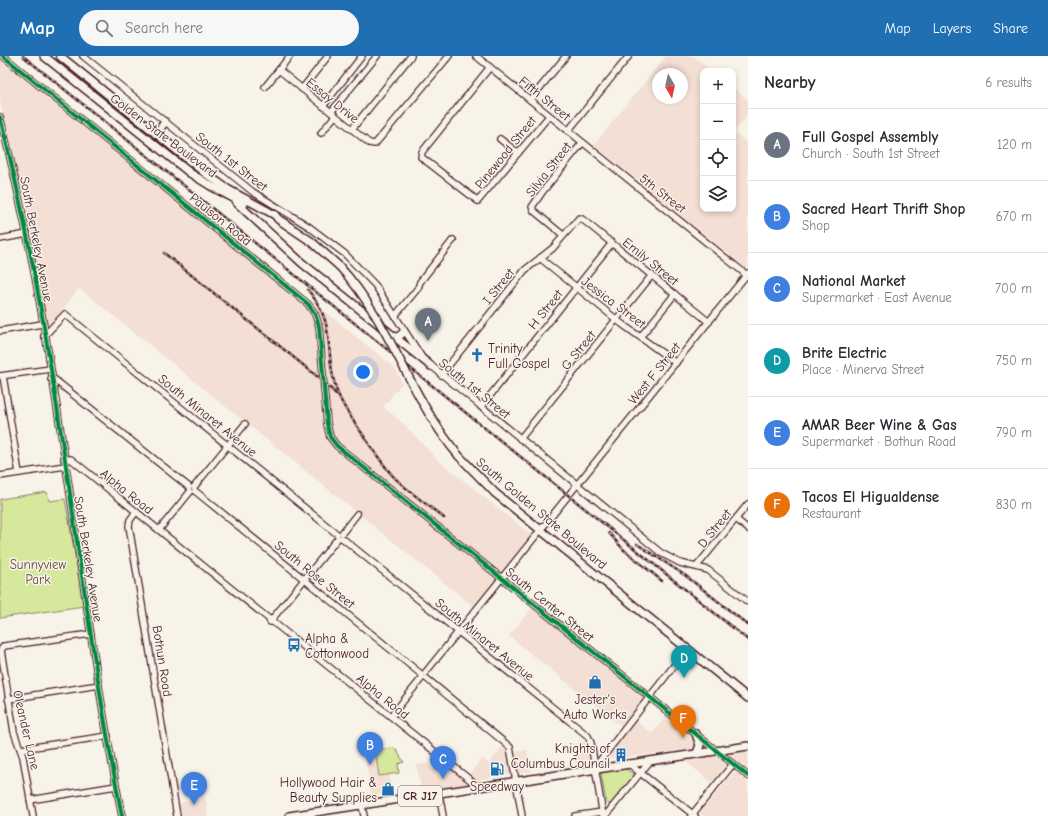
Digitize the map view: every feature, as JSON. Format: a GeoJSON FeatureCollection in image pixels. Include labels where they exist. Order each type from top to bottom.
{"type":"FeatureCollection","features":[{"type":"Feature","properties":{"kind":"main road","name":"Golden State Boulevard"},"geometry":{"type":"LineString","coordinates":[[44,56],[179,164],[227,195],[273,219],[278,219]]}},
{"type":"Feature","properties":{"kind":"main road","name":"Golden State Boulevard"},"geometry":{"type":"LineString","coordinates":[[60,56],[156,134],[221,184],[275,215],[278,219],[312,242],[340,267]]}},
{"type":"Feature","properties":{"kind":"main road"},"geometry":{"type":"LineString","coordinates":[[156,134],[165,122]]}},
{"type":"Feature","properties":{"kind":"main road"},"geometry":{"type":"LineString","coordinates":[[227,195],[243,208],[302,264],[431,366]]}},
{"type":"Feature","properties":{"kind":"main road","name":"South Golden State Boulevard"},"geometry":{"type":"LineString","coordinates":[[340,267],[376,314],[422,403],[459,456],[489,488],[540,531],[748,698]]}},
{"type":"Feature","properties":{"kind":"main road"},"geometry":{"type":"LineString","coordinates":[[393,337],[398,337],[404,332]]}},
{"type":"Feature","properties":{"kind":"main road"},"geometry":{"type":"LineString","coordinates":[[696,734],[700,745],[697,754]]}},
{"type":"Feature","properties":{"kind":"main road","name":"CR J17"},"geometry":{"type":"LineString","coordinates":[[289,816],[439,794],[628,763],[748,746]]}},
{"type":"Feature","properties":{"kind":"street","name":"Paulson Road"},"geometry":{"type":"LineString","coordinates":[[3,56],[308,304],[315,314],[320,329],[328,428],[332,440],[340,448]]}},
{"type":"Feature","properties":{"kind":"street","name":"South 1st Street"},"geometry":{"type":"LineString","coordinates":[[83,56],[253,192],[308,226],[345,254],[375,285],[404,332],[431,366],[441,375],[664,554],[680,562],[697,566],[710,572],[748,602]]}},
{"type":"Feature","properties":{"kind":"street"},"geometry":{"type":"LineString","coordinates":[[265,87],[290,56]]}},
{"type":"Feature","properties":{"kind":"street"},"geometry":{"type":"LineString","coordinates":[[302,89],[328,56]]}},
{"type":"Feature","properties":{"kind":"street"},"geometry":{"type":"LineString","coordinates":[[323,106],[362,56]]}},
{"type":"Feature","properties":{"kind":"street"},"geometry":{"type":"LineString","coordinates":[[321,133],[333,114],[377,56]]}},
{"type":"Feature","properties":{"kind":"street"},"geometry":{"type":"LineString","coordinates":[[352,129],[411,56]]}},
{"type":"Feature","properties":{"kind":"street","name":"Fifth Street"},"geometry":{"type":"LineString","coordinates":[[476,56],[582,143]]}},
{"type":"Feature","properties":{"kind":"street"},"geometry":{"type":"LineString","coordinates":[[530,100],[566,56]]}},
{"type":"Feature","properties":{"kind":"street"},"geometry":{"type":"LineString","coordinates":[[568,131],[629,56]]}},
{"type":"Feature","properties":{"kind":"street","name":"Essay Drive"},"geometry":{"type":"LineString","coordinates":[[279,70],[370,143],[375,144],[445,57]]}},
{"type":"Feature","properties":{"kind":"street","name":"Pinewood Street"},"geometry":{"type":"LineString","coordinates":[[490,67],[420,154],[428,162],[478,201],[549,116]]}},
{"type":"Feature","properties":{"kind":"street","name":"South Berkeley Avenue"},"geometry":{"type":"LineString","coordinates":[[0,117],[27,234],[50,369],[99,685],[122,816]]}},
{"type":"Feature","properties":{"kind":"street"},"geometry":{"type":"LineString","coordinates":[[500,139],[518,153]]}},
{"type":"Feature","properties":{"kind":"street","name":"Silvia Street"},"geometry":{"type":"LineString","coordinates":[[563,235],[532,209],[543,191],[582,143]]}},
{"type":"Feature","properties":{"kind":"street","name":"5th Street"},"geometry":{"type":"LineString","coordinates":[[582,143],[748,274]]}},
{"type":"Feature","properties":{"kind":"street","name":"I Street"},"geometry":{"type":"LineString","coordinates":[[441,375],[525,270],[553,248],[579,218]]}},
{"type":"Feature","properties":{"kind":"street","name":"Emily Street"},"geometry":{"type":"LineString","coordinates":[[579,218],[709,322]]}},
{"type":"Feature","properties":{"kind":"street"},"geometry":{"type":"LineString","coordinates":[[0,239],[27,234]]}},
{"type":"Feature","properties":{"kind":"street"},"geometry":{"type":"LineString","coordinates":[[395,316],[453,240]]}},
{"type":"Feature","properties":{"kind":"street","name":"H Street"},"geometry":{"type":"LineString","coordinates":[[481,407],[612,243]]}},
{"type":"Feature","properties":{"kind":"street","name":"Jessica Street"},"geometry":{"type":"LineString","coordinates":[[540,258],[616,320],[641,336],[676,363]]}},
{"type":"Feature","properties":{"kind":"street","name":"West F Street"},"geometry":{"type":"LineString","coordinates":[[391,716],[748,274]]}},
{"type":"Feature","properties":{"kind":"street","name":"G Street"},"geometry":{"type":"LineString","coordinates":[[520,439],[652,275]]}},
{"type":"Feature","properties":{"kind":"street"},"geometry":{"type":"LineString","coordinates":[[641,336],[675,294]]}},
{"type":"Feature","properties":{"kind":"street","name":"South Minaret Avenue"},"geometry":{"type":"LineString","coordinates":[[44,336],[65,314],[585,733],[591,741],[597,759],[595,769],[603,815]]}},
{"type":"Feature","properties":{"kind":"street"},"geometry":{"type":"LineString","coordinates":[[0,331],[42,324]]}},
{"type":"Feature","properties":{"kind":"street"},"geometry":{"type":"LineString","coordinates":[[19,473],[1,376],[50,369]]}},
{"type":"Feature","properties":{"kind":"street","name":"South Rose Street"},"geometry":{"type":"LineString","coordinates":[[51,378],[192,489],[508,745],[512,751],[522,816]]}},
{"type":"Feature","properties":{"kind":"street"},"geometry":{"type":"LineString","coordinates":[[159,530],[245,424]]}},
{"type":"Feature","properties":{"kind":"street","name":"South Center Street"},"geometry":{"type":"LineString","coordinates":[[340,448],[748,776]]}},
{"type":"Feature","properties":{"kind":"street","name":"Alpha Road"},"geometry":{"type":"LineString","coordinates":[[64,459],[71,459],[479,787]]}},
{"type":"Feature","properties":{"kind":"street"},"geometry":{"type":"LineString","coordinates":[[0,476],[65,466]]}},
{"type":"Feature","properties":{"kind":"street","name":"D Street"},"geometry":{"type":"LineString","coordinates":[[697,566],[748,504]]}},
{"type":"Feature","properties":{"kind":"street","name":"Bothun Road"},"geometry":{"type":"LineString","coordinates":[[136,512],[130,520],[129,525],[177,816]]}},
{"type":"Feature","properties":{"kind":"street"},"geometry":{"type":"LineString","coordinates":[[272,620],[357,514]]}},
{"type":"Feature","properties":{"kind":"street"},"geometry":{"type":"LineString","coordinates":[[736,519],[748,529]]}},
{"type":"Feature","properties":{"kind":"street","name":"Oleander Lane"},"geometry":{"type":"LineString","coordinates":[[33,816],[21,749],[14,735],[1,648],[91,634]]}},
{"type":"Feature","properties":{"kind":"street"},"geometry":{"type":"LineString","coordinates":[[597,759],[687,649]]}},
{"type":"Feature","properties":{"kind":"street"},"geometry":{"type":"LineString","coordinates":[[8,699],[99,685]]}},
{"type":"Feature","properties":{"kind":"street"},"geometry":{"type":"LineString","coordinates":[[21,749],[108,736]]}},
{"type":"Feature","properties":{"kind":"street"},"geometry":{"type":"LineString","coordinates":[[575,816],[603,815],[651,760]]}},
{"type":"Feature","properties":{"kind":"street"},"geometry":{"type":"LineString","coordinates":[[628,763],[693,816],[733,764]]}},
{"type":"Feature","properties":{"kind":"street"},"geometry":{"type":"LineString","coordinates":[[30,800],[116,786]]}},
{"type":"Feature","properties":{"kind":"street"},"geometry":{"type":"LineString","coordinates":[[439,794],[443,816]]}},
{"type":"Feature","properties":{"kind":"street"},"geometry":{"type":"LineString","coordinates":[[362,805],[364,816]]}},
{"type":"Feature","properties":{"kind":"shaded area"},"geometry":{"type":"Polygon","coordinates":[[[0,56],[207,223],[327,313],[396,369],[402,383],[383,407],[403,423],[438,460],[531,535],[474,607],[79,288],[51,325],[47,323],[22,190],[0,102],[0,56]]]}},
{"type":"Feature","properties":{"kind":"shaded area"},"geometry":{"type":"Polygon","coordinates":[[[666,56],[693,56],[708,68],[700,68],[700,212],[736,212],[736,134],[748,144],[748,266],[746,268],[594,145],[652,73],[652,104],[688,104],[688,68],[656,68],[666,56]]]}},
{"type":"Feature","properties":{"kind":"shaded area"},"geometry":{"type":"Polygon","coordinates":[[[736,90],[748,100],[748,115],[736,130],[736,90]]]}},
{"type":"Feature","properties":{"kind":"shaded area"},"geometry":{"type":"Polygon","coordinates":[[[532,608],[642,696],[642,701],[621,726],[509,636],[532,608]]]}},
{"type":"Feature","properties":{"kind":"shaded area"},"geometry":{"type":"Polygon","coordinates":[[[666,716],[697,741],[696,749],[608,759],[607,755],[635,721],[652,734],[666,716]]]}},
{"type":"Feature","properties":{"kind":"shaded area"},"geometry":{"type":"Polygon","coordinates":[[[587,741],[589,761],[575,765],[572,744],[587,741]]]}},
{"type":"Feature","properties":{"kind":"shaded area"},"geometry":{"type":"Polygon","coordinates":[[[504,744],[508,752],[511,771],[510,774],[477,780],[469,775],[482,758],[489,764],[504,744]]]}},
{"type":"Feature","properties":{"kind":"shaded area"},"geometry":{"type":"Polygon","coordinates":[[[374,747],[379,776],[390,774],[392,793],[371,796],[364,748],[374,747]]]}},
{"type":"Feature","properties":{"kind":"shaded area"},"geometry":{"type":"Polygon","coordinates":[[[527,750],[531,772],[520,773],[518,770],[515,752],[527,750]]]}},
{"type":"Feature","properties":{"kind":"shaded area"},"geometry":{"type":"Polygon","coordinates":[[[748,750],[748,769],[729,754],[731,752],[748,750]]]}},
{"type":"Feature","properties":{"kind":"shaded area"},"geometry":{"type":"Polygon","coordinates":[[[714,755],[726,765],[712,783],[683,759],[714,755]]]}},
{"type":"Feature","properties":{"kind":"shaded area"},"geometry":{"type":"Polygon","coordinates":[[[429,763],[430,766],[439,772],[447,766],[469,783],[422,792],[416,765],[429,763]]]}},
{"type":"Feature","properties":{"kind":"shaded area"},"geometry":{"type":"Polygon","coordinates":[[[734,772],[748,782],[748,816],[702,816],[700,813],[734,772]]]}},
{"type":"Feature","properties":{"kind":"shaded area"},"geometry":{"type":"Polygon","coordinates":[[[205,798],[208,816],[181,816],[179,803],[205,798]]]}},
{"type":"Feature","properties":{"kind":"green space","name":"Sunnyview Park"},"geometry":{"type":"Polygon","coordinates":[[[47,492],[49,501],[65,499],[84,606],[0,618],[0,499],[47,492]]]}},
{"type":"Feature","properties":{"kind":"green space"},"geometry":{"type":"Polygon","coordinates":[[[395,748],[404,762],[398,764],[399,773],[379,776],[375,750],[395,748]]]}},
{"type":"Feature","properties":{"kind":"green space"},"geometry":{"type":"Polygon","coordinates":[[[624,768],[635,775],[611,804],[609,804],[606,802],[601,773],[624,768]]]}},
{"type":"Feature","properties":{"kind":"railway"},"geometry":{"type":"LineString","coordinates":[[23,56],[748,640]]}},
{"type":"Feature","properties":{"kind":"railway"},"geometry":{"type":"LineString","coordinates":[[164,253],[323,381],[336,394]]}},
{"type":"Feature","properties":{"kind":"railway"},"geometry":{"type":"LineString","coordinates":[[308,290],[323,314],[328,337],[332,372],[337,391],[344,406],[392,475],[444,518]]}},
{"type":"Feature","properties":{"kind":"railway"},"geometry":{"type":"LineString","coordinates":[[609,533],[623,549],[662,581]]}},
{"type":"Feature","properties":{"kind":"railway"},"geometry":{"type":"LineString","coordinates":[[637,544],[686,576],[748,625]]}},
{"type":"Feature","properties":{"kind":"cycle path"},"geometry":{"type":"LineString","coordinates":[[3,56],[308,304],[315,314],[319,326],[327,424],[330,437],[337,446],[748,776]]}},
{"type":"Feature","properties":{"kind":"cycle path"},"geometry":{"type":"LineString","coordinates":[[0,117],[20,203],[37,290],[66,465],[106,729],[122,816]]}},
{"type":"Feature","properties":{"kind":"place","name":"Full Gospel Assembly"},"geometry":{"type":"Point","coordinates":[428,341]}},
{"type":"Feature","properties":{"kind":"place","name":"Trinity Full Gospel"},"geometry":{"type":"Point","coordinates":[477,355]}},
{"type":"Feature","properties":{"kind":"place","name":"Alpha & Cottonwood"},"geometry":{"type":"Point","coordinates":[294,645]}},
{"type":"Feature","properties":{"kind":"place","name":"Brite Electric"},"geometry":{"type":"Point","coordinates":[684,678]}},
{"type":"Feature","properties":{"kind":"place","name":"Jester's Auto Works"},"geometry":{"type":"Point","coordinates":[595,682]}},
{"type":"Feature","properties":{"kind":"place","name":"Tacos El Higualdense"},"geometry":{"type":"Point","coordinates":[683,738]}},
{"type":"Feature","properties":{"kind":"place","name":"Knights of Columbus Council"},"geometry":{"type":"Point","coordinates":[621,755]}},
{"type":"Feature","properties":{"kind":"place","name":"Sacred Heart Thrift Shop"},"geometry":{"type":"Point","coordinates":[370,765]}},
{"type":"Feature","properties":{"kind":"place","name":"Speedway"},"geometry":{"type":"Point","coordinates":[497,769]}},
{"type":"Feature","properties":{"kind":"place","name":"National Market"},"geometry":{"type":"Point","coordinates":[443,779]}},
{"type":"Feature","properties":{"kind":"place","name":"Hollywood Hair & Beauty Supplies"},"geometry":{"type":"Point","coordinates":[388,789]}},
{"type":"Feature","properties":{"kind":"place","name":"AMAR Beer Wine & Gas"},"geometry":{"type":"Point","coordinates":[194,805]}}]}
